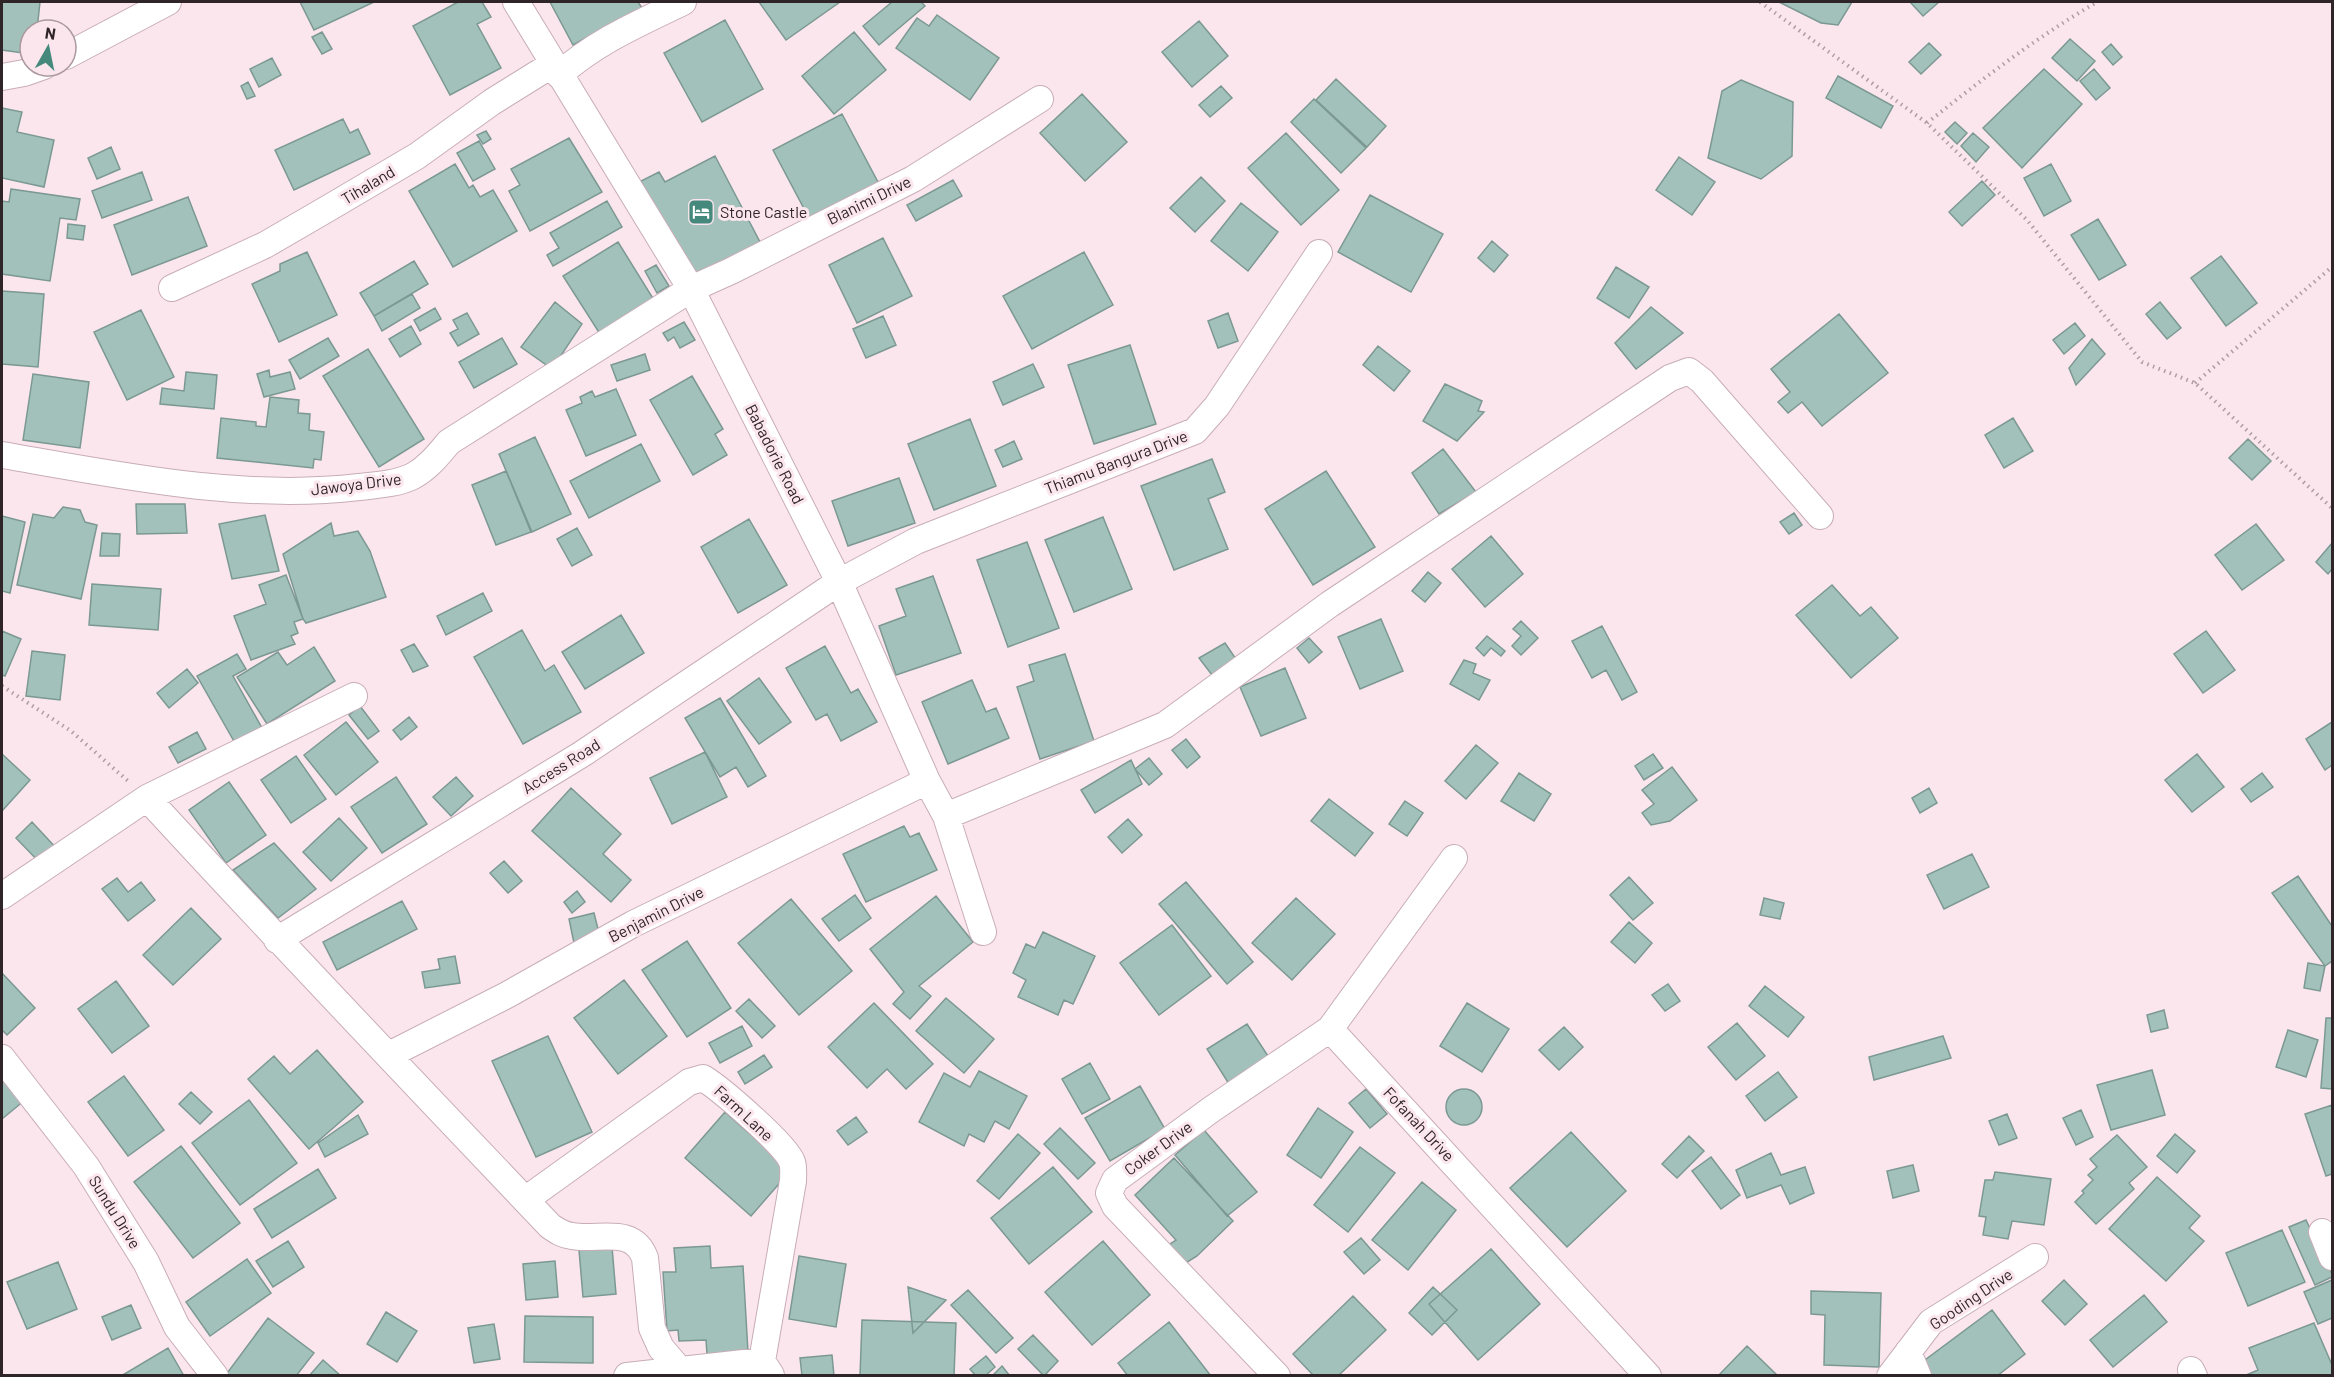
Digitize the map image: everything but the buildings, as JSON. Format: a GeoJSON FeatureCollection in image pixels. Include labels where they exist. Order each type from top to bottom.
{"type":"FeatureCollection","features":[{"type":"Feature","properties":{"kind":"street"},"geometry":{"type":"LineString","coordinates":[[78,50],[168,2]]}},
{"type":"Feature","properties":{"kind":"street","name":"Babadorie Road"},"geometry":{"type":"LineString","coordinates":[[516,2],[691,289],[839,582],[927,781],[946,816],[983,932]]}},
{"type":"Feature","properties":{"kind":"street","name":"Tihaland"},"geometry":{"type":"LineString","coordinates":[[172,288],[265,245],[417,156],[492,102],[573,62],[615,35],[683,2]]}},
{"type":"Feature","properties":{"kind":"street"},"geometry":{"type":"LineString","coordinates":[[2,76],[18,74]]}},
{"type":"Feature","properties":{"kind":"street","name":"Blanimi Drive"},"geometry":{"type":"LineString","coordinates":[[691,289],[913,179],[1040,99]]}},
{"type":"Feature","properties":{"kind":"street","name":"Thiamu Bangura Drive"},"geometry":{"type":"LineString","coordinates":[[839,582],[916,541],[1195,431],[1217,406],[1319,253]]}},
{"type":"Feature","properties":{"kind":"street","name":"Jawoya Drive"},"geometry":{"type":"LineString","coordinates":[[2,455],[206,486],[273,491],[336,490],[392,483],[413,476],[432,462],[449,442],[691,289]]}},
{"type":"Feature","properties":{"kind":"street"},"geometry":{"type":"LineString","coordinates":[[946,816],[1165,725],[1330,604],[1670,378],[1689,371],[1702,381],[1820,516]]}},
{"type":"Feature","properties":{"kind":"street","name":"Access Road"},"geometry":{"type":"LineString","coordinates":[[277,939],[582,754],[839,582]]}},
{"type":"Feature","properties":{"kind":"street"},"geometry":{"type":"LineString","coordinates":[[2,896],[147,798],[354,696]]}},
{"type":"Feature","properties":{"kind":"street","name":"Benjamin Drive"},"geometry":{"type":"LineString","coordinates":[[390,1055],[507,996],[633,924],[927,781]]}},
{"type":"Feature","properties":{"kind":"street"},"geometry":{"type":"LineString","coordinates":[[147,798],[277,939],[390,1055],[550,1226],[560,1233],[580,1237],[622,1237],[633,1240],[642,1248],[652,1328],[661,1348],[679,1368]]}},
{"type":"Feature","properties":{"kind":"street"},"geometry":{"type":"LineString","coordinates":[[1330,1029],[1454,858]]}},
{"type":"Feature","properties":{"kind":"street","name":"Coker Drive"},"geometry":{"type":"LineString","coordinates":[[1278,1376],[1115,1206],[1109,1193],[1115,1180],[1212,1108],[1330,1029]]}},
{"type":"Feature","properties":{"kind":"street","name":"Fofanah Drive"},"geometry":{"type":"LineString","coordinates":[[1330,1029],[1648,1376]]}},
{"type":"Feature","properties":{"kind":"street","name":"Sundu Drive"},"geometry":{"type":"LineString","coordinates":[[2,1058],[86,1166],[146,1262],[177,1327],[215,1376]]}},
{"type":"Feature","properties":{"kind":"street","name":"Farm Lane"},"geometry":{"type":"LineString","coordinates":[[525,1200],[689,1082],[703,1078],[715,1085],[744,1110],[792,1162],[794,1181],[767,1368]]}},
{"type":"Feature","properties":{"kind":"street"},"geometry":{"type":"LineString","coordinates":[[2322,1233],[2332,1257]]}},
{"type":"Feature","properties":{"kind":"street","name":"Gooding Drive"},"geometry":{"type":"LineString","coordinates":[[1890,1376],[1913,1364],[1931,1322],[2035,1257]]}},
{"type":"Feature","properties":{"kind":"street"},"geometry":{"type":"LineString","coordinates":[[627,1376],[679,1368],[767,1368]]}},
{"type":"Feature","properties":{"kind":"path"},"geometry":{"type":"LineString","coordinates":[[1760,2],[1927,123],[2027,220],[2142,362],[2196,383],[2332,508]]}},
{"type":"Feature","properties":{"kind":"path"},"geometry":{"type":"LineString","coordinates":[[1927,123],[1989,74],[2097,2]]}},
{"type":"Feature","properties":{"kind":"path"},"geometry":{"type":"LineString","coordinates":[[2196,383],[2332,267]]}},
{"type":"Feature","properties":{"kind":"path"},"geometry":{"type":"LineString","coordinates":[[2,686],[71,731],[147,798]]}},
{"type":"Feature","properties":{"kind":"place","name":"Stone Castle"},"geometry":{"type":"Point","coordinates":[701,212]}}]}
